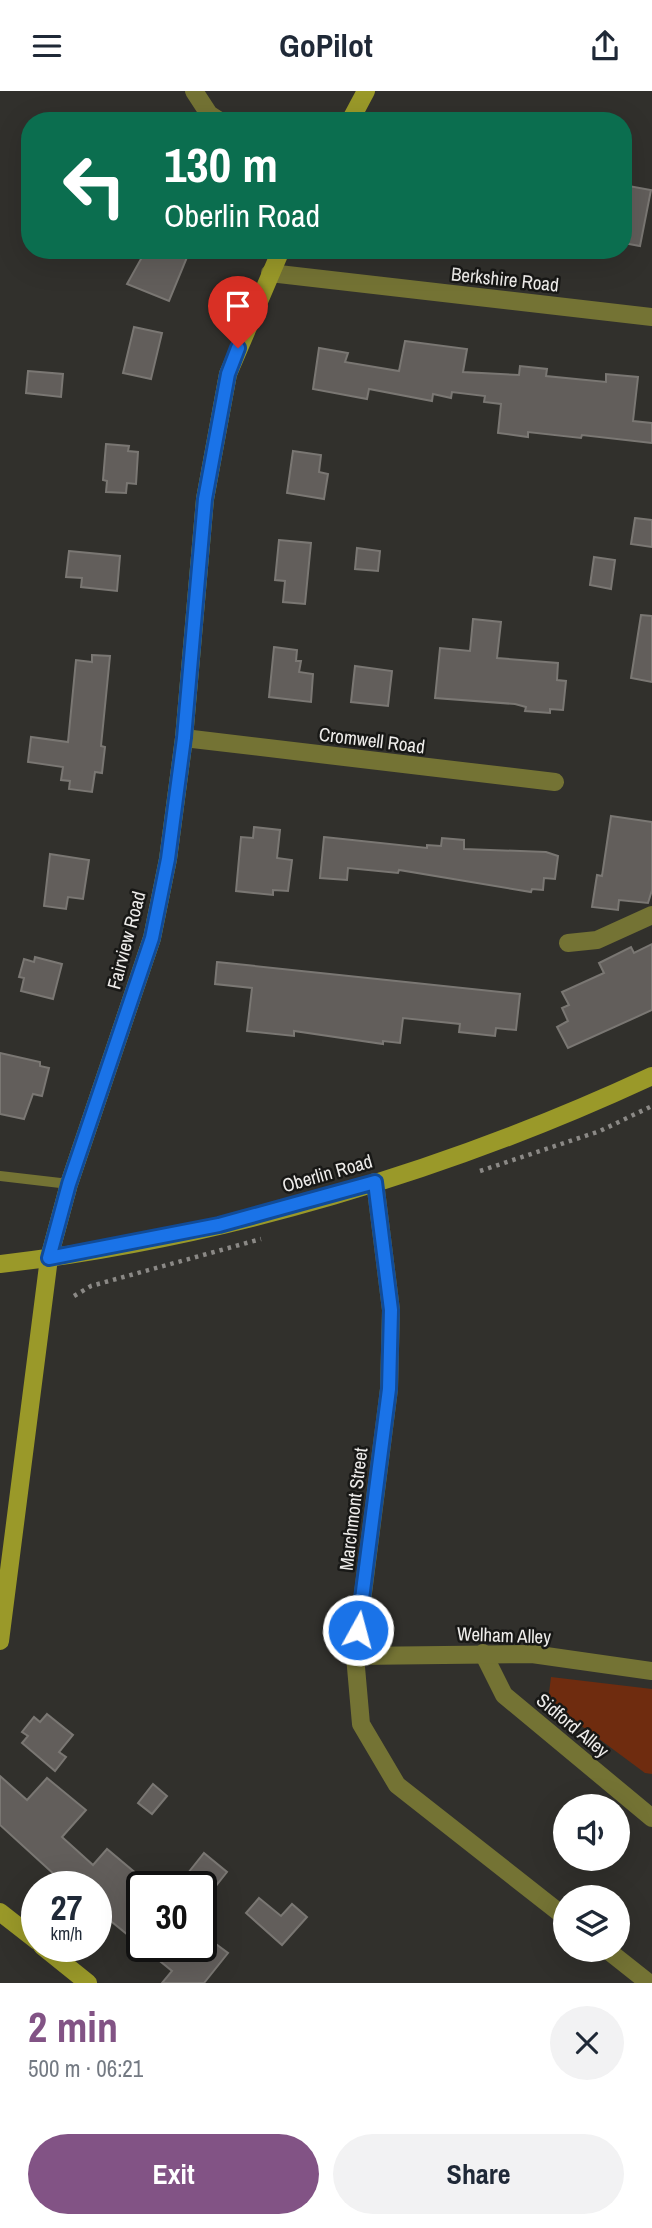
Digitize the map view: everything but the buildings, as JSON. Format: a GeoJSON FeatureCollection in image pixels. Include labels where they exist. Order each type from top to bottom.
{"type":"FeatureCollection","features":[{"type":"Feature","properties":{"kind":"street"},"geometry":{"type":"LineString","coordinates":[[194,91],[208,112]]}},
{"type":"Feature","properties":{"kind":"street"},"geometry":{"type":"LineString","coordinates":[[355,112],[366,91]]}},
{"type":"Feature","properties":{"kind":"street","name":"Fairview Road"},"geometry":{"type":"LineString","coordinates":[[0,1641],[49,1258],[69,1184],[152,938],[168,859],[184,738],[205,499],[228,374],[277,259]]}},
{"type":"Feature","properties":{"kind":"street","name":"Berkshire Road"},"geometry":{"type":"LineString","coordinates":[[270,273],[652,317]]}},
{"type":"Feature","properties":{"kind":"street","name":"Cromwell Road"},"geometry":{"type":"LineString","coordinates":[[184,738],[555,782]]}},
{"type":"Feature","properties":{"kind":"street"},"geometry":{"type":"LineString","coordinates":[[568,943],[597,940],[652,915]]}},
{"type":"Feature","properties":{"kind":"street","name":"Oberlin Road"},"geometry":{"type":"LineString","coordinates":[[0,1264],[49,1258],[219,1225],[375,1182],[467,1151],[604,1098],[652,1076]]}},
{"type":"Feature","properties":{"kind":"street","name":"Marchmont Street"},"geometry":{"type":"LineString","coordinates":[[375,1182],[391,1310],[389,1389],[355,1656],[361,1724],[397,1785],[553,1908]]}},
{"type":"Feature","properties":{"kind":"street","name":"Welham Alley"},"geometry":{"type":"LineString","coordinates":[[355,1656],[410,1658],[483,1653],[532,1654],[652,1671]]}},
{"type":"Feature","properties":{"kind":"street","name":"Sidford Alley"},"geometry":{"type":"LineString","coordinates":[[483,1653],[504,1695],[652,1818]]}},
{"type":"Feature","properties":{"kind":"street"},"geometry":{"type":"LineString","coordinates":[[0,1912],[21,1928]]}},
{"type":"Feature","properties":{"kind":"street"},"geometry":{"type":"LineString","coordinates":[[62,1962],[88,1983]]}},
{"type":"Feature","properties":{"kind":"street"},"geometry":{"type":"LineString","coordinates":[[622,1962],[649,1983]]}},
{"type":"Feature","properties":{"kind":"lane"},"geometry":{"type":"LineString","coordinates":[[0,1176],[69,1184]]}},
{"type":"Feature","properties":{"kind":"path"},"geometry":{"type":"LineString","coordinates":[[475,1172],[600,1131],[652,1106]]}},
{"type":"Feature","properties":{"kind":"path"},"geometry":{"type":"LineString","coordinates":[[74,1296],[92,1286],[147,1272]]}},
{"type":"Feature","properties":{"kind":"shaded area"},"geometry":{"type":"Polygon","coordinates":[[[551,1677],[652,1689],[652,1774],[645,1773],[548,1701],[551,1677]]]}},
{"type":"Feature","properties":{"kind":"route"},"geometry":{"type":"LineString","coordinates":[[238,348],[228,374],[205,499],[184,738],[168,859],[152,938],[69,1184],[49,1258],[133,1244],[219,1225],[375,1182],[391,1310],[389,1389],[358,1630]]}}]}
